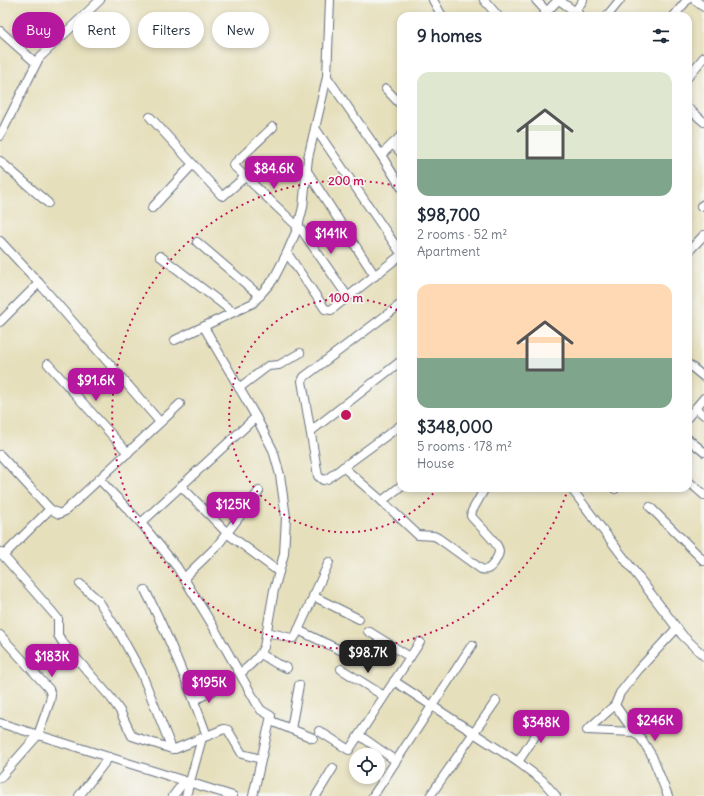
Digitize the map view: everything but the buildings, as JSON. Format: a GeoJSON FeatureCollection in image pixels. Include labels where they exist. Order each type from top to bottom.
{"type":"FeatureCollection","features":[{"type":"Feature","properties":{"kind":"street"},"geometry":{"type":"LineString","coordinates":[[0,136],[39,58],[100,0]]}},
{"type":"Feature","properties":{"kind":"street"},"geometry":{"type":"LineString","coordinates":[[175,340],[253,303],[273,280],[287,253],[298,226],[303,207],[306,171],[327,77],[330,0]]}},
{"type":"Feature","properties":{"kind":"street"},"geometry":{"type":"LineString","coordinates":[[433,0],[440,12]]}},
{"type":"Feature","properties":{"kind":"street"},"geometry":{"type":"LineString","coordinates":[[484,0],[494,12]]}},
{"type":"Feature","properties":{"kind":"street"},"geometry":{"type":"LineString","coordinates":[[536,0],[544,12]]}},
{"type":"Feature","properties":{"kind":"street"},"geometry":{"type":"LineString","coordinates":[[547,12],[558,0],[575,12]]}},
{"type":"Feature","properties":{"kind":"street"},"geometry":{"type":"LineString","coordinates":[[579,12],[584,0]]}},
{"type":"Feature","properties":{"kind":"street"},"geometry":{"type":"LineString","coordinates":[[610,12],[620,0]]}},
{"type":"Feature","properties":{"kind":"street"},"geometry":{"type":"LineString","coordinates":[[677,12],[687,0]]}},
{"type":"Feature","properties":{"kind":"street"},"geometry":{"type":"LineString","coordinates":[[695,0],[704,6]]}},
{"type":"Feature","properties":{"kind":"street"},"geometry":{"type":"LineString","coordinates":[[0,32],[36,63]]}},
{"type":"Feature","properties":{"kind":"street"},"geometry":{"type":"LineString","coordinates":[[692,72],[704,57]]}},
{"type":"Feature","properties":{"kind":"street"},"geometry":{"type":"LineString","coordinates":[[327,77],[397,181]]}},
{"type":"Feature","properties":{"kind":"street"},"geometry":{"type":"LineString","coordinates":[[386,90],[397,101]]}},
{"type":"Feature","properties":{"kind":"street"},"geometry":{"type":"LineString","coordinates":[[692,112],[704,122]]}},
{"type":"Feature","properties":{"kind":"street"},"geometry":{"type":"LineString","coordinates":[[150,117],[218,194],[223,196],[245,177]]}},
{"type":"Feature","properties":{"kind":"street"},"geometry":{"type":"LineString","coordinates":[[273,126],[233,165],[298,226],[348,297]]}},
{"type":"Feature","properties":{"kind":"street"},"geometry":{"type":"LineString","coordinates":[[315,128],[397,248]]}},
{"type":"Feature","properties":{"kind":"street"},"geometry":{"type":"LineString","coordinates":[[381,155],[397,140]]}},
{"type":"Feature","properties":{"kind":"street"},"geometry":{"type":"LineString","coordinates":[[393,144],[397,148]]}},
{"type":"Feature","properties":{"kind":"street"},"geometry":{"type":"LineString","coordinates":[[0,161],[48,203]]}},
{"type":"Feature","properties":{"kind":"street"},"geometry":{"type":"LineString","coordinates":[[152,208],[192,165]]}},
{"type":"Feature","properties":{"kind":"street"},"geometry":{"type":"LineString","coordinates":[[306,171],[375,276]]}},
{"type":"Feature","properties":{"kind":"street"},"geometry":{"type":"LineString","coordinates":[[692,246],[704,235]]}},
{"type":"Feature","properties":{"kind":"street"},"geometry":{"type":"LineString","coordinates":[[0,240],[160,422]]}},
{"type":"Feature","properties":{"kind":"street"},"geometry":{"type":"LineString","coordinates":[[197,242],[260,296]]}},
{"type":"Feature","properties":{"kind":"street"},"geometry":{"type":"LineString","coordinates":[[287,253],[325,309],[331,310],[397,260]]}},
{"type":"Feature","properties":{"kind":"street"},"geometry":{"type":"LineString","coordinates":[[160,256],[233,312]]}},
{"type":"Feature","properties":{"kind":"street"},"geometry":{"type":"LineString","coordinates":[[0,322],[38,283]]}},
{"type":"Feature","properties":{"kind":"street"},"geometry":{"type":"LineString","coordinates":[[397,307],[304,377],[303,384],[318,476],[321,479],[327,479],[397,428]]}},
{"type":"Feature","properties":{"kind":"street"},"geometry":{"type":"LineString","coordinates":[[204,327],[256,417],[273,450],[280,475],[286,517],[282,563],[274,590],[264,647],[261,654],[255,661],[240,674]]}},
{"type":"Feature","properties":{"kind":"street"},"geometry":{"type":"LineString","coordinates":[[239,388],[268,366],[279,365],[300,353]]}},
{"type":"Feature","properties":{"kind":"street"},"geometry":{"type":"LineString","coordinates":[[48,364],[128,452]]}},
{"type":"Feature","properties":{"kind":"street"},"geometry":{"type":"LineString","coordinates":[[311,431],[397,365]]}},
{"type":"Feature","properties":{"kind":"street"},"geometry":{"type":"LineString","coordinates":[[692,367],[704,377]]}},
{"type":"Feature","properties":{"kind":"street"},"geometry":{"type":"LineString","coordinates":[[692,412],[704,398]]}},
{"type":"Feature","properties":{"kind":"street"},"geometry":{"type":"LineString","coordinates":[[0,455],[50,510],[59,514],[65,511],[180,404]]}},
{"type":"Feature","properties":{"kind":"street"},"geometry":{"type":"LineString","coordinates":[[696,408],[704,415]]}},
{"type":"Feature","properties":{"kind":"street"},"geometry":{"type":"LineString","coordinates":[[141,522],[256,417]]}},
{"type":"Feature","properties":{"kind":"street"},"geometry":{"type":"LineString","coordinates":[[692,442],[704,452]]}},
{"type":"Feature","properties":{"kind":"street"},"geometry":{"type":"LineString","coordinates":[[343,468],[382,501],[418,536],[434,536],[438,538],[484,570],[490,568],[498,556],[499,550],[471,516],[472,511],[483,492]]}},
{"type":"Feature","properties":{"kind":"street"},"geometry":{"type":"LineString","coordinates":[[99,479],[162,546],[184,578],[261,710],[272,716],[253,796]]}},
{"type":"Feature","properties":{"kind":"street"},"geometry":{"type":"LineString","coordinates":[[692,484],[704,495]]}},
{"type":"Feature","properties":{"kind":"street"},"geometry":{"type":"LineString","coordinates":[[181,486],[226,533],[279,572]]}},
{"type":"Feature","properties":{"kind":"street"},"geometry":{"type":"LineString","coordinates":[[382,501],[397,489]]}},
{"type":"Feature","properties":{"kind":"street"},"geometry":{"type":"LineString","coordinates":[[184,578],[217,546],[259,492]]}},
{"type":"Feature","properties":{"kind":"street"},"geometry":{"type":"LineString","coordinates":[[574,492],[683,636],[704,656]]}},
{"type":"Feature","properties":{"kind":"street"},"geometry":{"type":"LineString","coordinates":[[650,507],[704,562]]}},
{"type":"Feature","properties":{"kind":"street"},"geometry":{"type":"LineString","coordinates":[[50,510],[2,554],[58,619],[58,634],[63,643],[112,698],[132,736],[175,749],[226,729],[242,754],[261,759]]}},
{"type":"Feature","properties":{"kind":"street"},"geometry":{"type":"LineString","coordinates":[[267,632],[294,638],[329,562]]}},
{"type":"Feature","properties":{"kind":"street"},"geometry":{"type":"LineString","coordinates":[[80,584],[98,600],[120,634],[141,672],[172,749]]}},
{"type":"Feature","properties":{"kind":"street"},"geometry":{"type":"LineString","coordinates":[[144,590],[162,624],[195,700],[204,737],[187,782],[186,796]]}},
{"type":"Feature","properties":{"kind":"street"},"geometry":{"type":"LineString","coordinates":[[313,596],[359,619]]}},
{"type":"Feature","properties":{"kind":"street"},"geometry":{"type":"LineString","coordinates":[[634,732],[587,730],[615,705],[620,693],[677,628]]}},
{"type":"Feature","properties":{"kind":"street"},"geometry":{"type":"LineString","coordinates":[[298,630],[342,651]]}},
{"type":"Feature","properties":{"kind":"street"},"geometry":{"type":"LineString","coordinates":[[368,631],[410,657]]}},
{"type":"Feature","properties":{"kind":"street"},"geometry":{"type":"LineString","coordinates":[[0,635],[49,689],[51,695],[38,735],[0,778]]}},
{"type":"Feature","properties":{"kind":"street"},"geometry":{"type":"LineString","coordinates":[[319,731],[349,750],[420,642]]}},
{"type":"Feature","properties":{"kind":"street"},"geometry":{"type":"LineString","coordinates":[[373,796],[472,645]]}},
{"type":"Feature","properties":{"kind":"street"},"geometry":{"type":"LineString","coordinates":[[261,654],[277,664],[287,668]]}},
{"type":"Feature","properties":{"kind":"street"},"geometry":{"type":"LineString","coordinates":[[341,669],[384,696]]}},
{"type":"Feature","properties":{"kind":"street"},"geometry":{"type":"LineString","coordinates":[[394,681],[518,762],[542,780],[556,796]]}},
{"type":"Feature","properties":{"kind":"street"},"geometry":{"type":"LineString","coordinates":[[292,729],[299,685]]}},
{"type":"Feature","properties":{"kind":"street"},"geometry":{"type":"LineString","coordinates":[[195,700],[214,690]]}},
{"type":"Feature","properties":{"kind":"street"},"geometry":{"type":"LineString","coordinates":[[430,796],[496,701]]}},
{"type":"Feature","properties":{"kind":"street"},"geometry":{"type":"LineString","coordinates":[[615,705],[634,732],[641,738],[652,756],[668,796]]}},
{"type":"Feature","properties":{"kind":"street"},"geometry":{"type":"LineString","coordinates":[[518,762],[548,716]]}},
{"type":"Feature","properties":{"kind":"street"},"geometry":{"type":"LineString","coordinates":[[271,721],[313,738]]}},
{"type":"Feature","properties":{"kind":"street"},"geometry":{"type":"LineString","coordinates":[[0,723],[233,796]]}},
{"type":"Feature","properties":{"kind":"street"},"geometry":{"type":"LineString","coordinates":[[359,735],[396,761]]}},
{"type":"Feature","properties":{"kind":"street"},"geometry":{"type":"LineString","coordinates":[[79,796],[109,757]]}},
{"type":"Feature","properties":{"kind":"street"},"geometry":{"type":"LineString","coordinates":[[316,796],[333,768]]}},
{"type":"Feature","properties":{"kind":"street"},"geometry":{"type":"LineString","coordinates":[[173,796],[187,782]]}}]}
